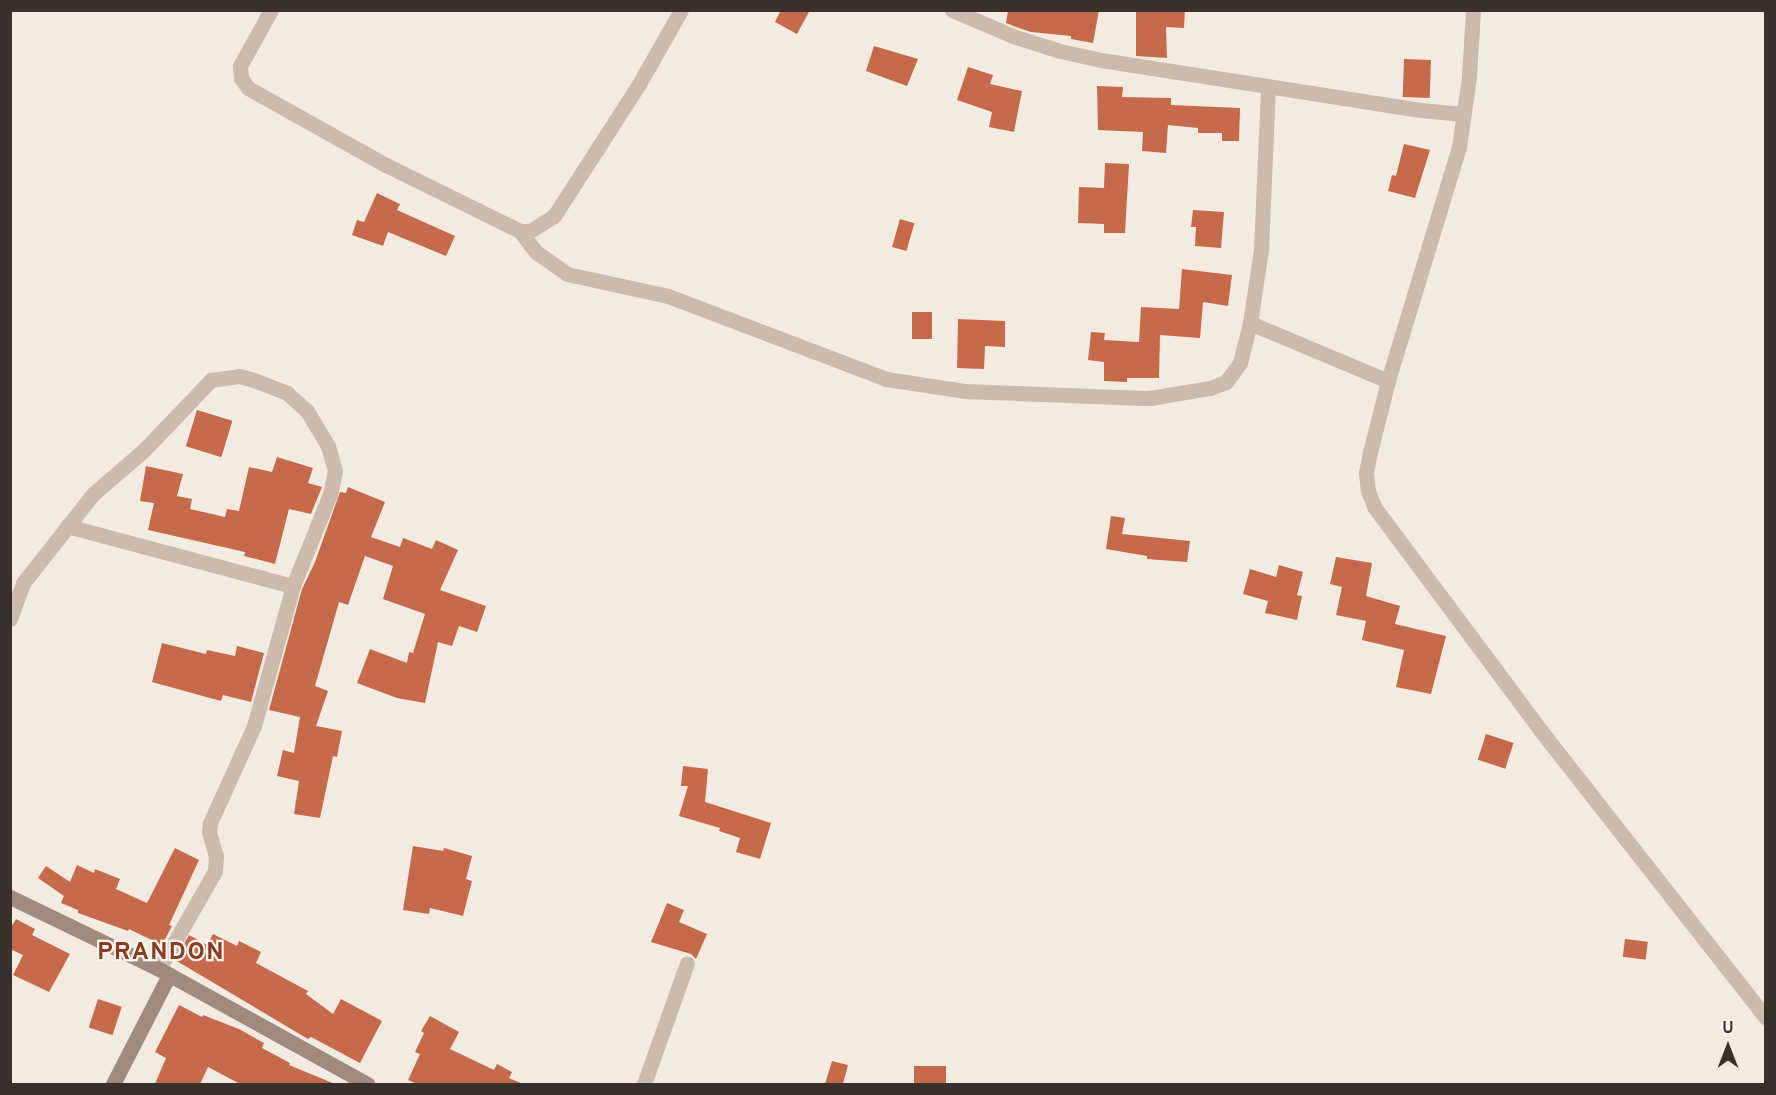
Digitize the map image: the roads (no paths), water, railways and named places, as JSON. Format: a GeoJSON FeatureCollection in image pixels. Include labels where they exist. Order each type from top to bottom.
{"type":"FeatureCollection","features":[{"type":"Feature","properties":{"kind":"main road"},"geometry":{"type":"LineString","coordinates":[[10,897],[164,972],[367,1084]]}},
{"type":"Feature","properties":{"kind":"main road"},"geometry":{"type":"LineString","coordinates":[[113,1084],[164,972]]}},
{"type":"Feature","properties":{"kind":"street"},"geometry":{"type":"LineString","coordinates":[[271,10],[240,66],[241,78],[248,88],[386,165],[520,231],[530,231],[554,216],[639,84],[681,10]]}},
{"type":"Feature","properties":{"kind":"street"},"geometry":{"type":"LineString","coordinates":[[952,10],[1013,36],[1060,51],[1268,87],[1464,114]]}},
{"type":"Feature","properties":{"kind":"street"},"geometry":{"type":"LineString","coordinates":[[1473,10],[1464,114],[1450,178],[1388,381],[1366,473],[1368,491],[1375,508],[1541,731],[1766,1018]]}},
{"type":"Feature","properties":{"kind":"street"},"geometry":{"type":"LineString","coordinates":[[520,231],[536,252],[567,274],[668,296],[886,380],[964,391],[1150,398],[1219,386],[1227,382],[1240,363],[1250,323],[1261,249],[1268,87]]}},
{"type":"Feature","properties":{"kind":"street"},"geometry":{"type":"LineString","coordinates":[[1250,323],[1388,381]]}},
{"type":"Feature","properties":{"kind":"street"},"geometry":{"type":"LineString","coordinates":[[10,619],[17,578],[67,526],[93,494],[144,450],[211,380],[239,376],[287,393],[307,411],[328,446],[335,471],[330,494],[292,586],[254,726],[210,824],[209,832],[216,856],[215,871],[164,972]]}},
{"type":"Feature","properties":{"kind":"street"},"geometry":{"type":"LineString","coordinates":[[67,526],[292,586]]}},
{"type":"Feature","properties":{"kind":"street"},"geometry":{"type":"LineString","coordinates":[[644,1084],[687,963]]}},
{"type":"Feature","properties":{"kind":"district","name":"PRANDON"},"geometry":{"type":"Point","coordinates":[161,954]}}]}
